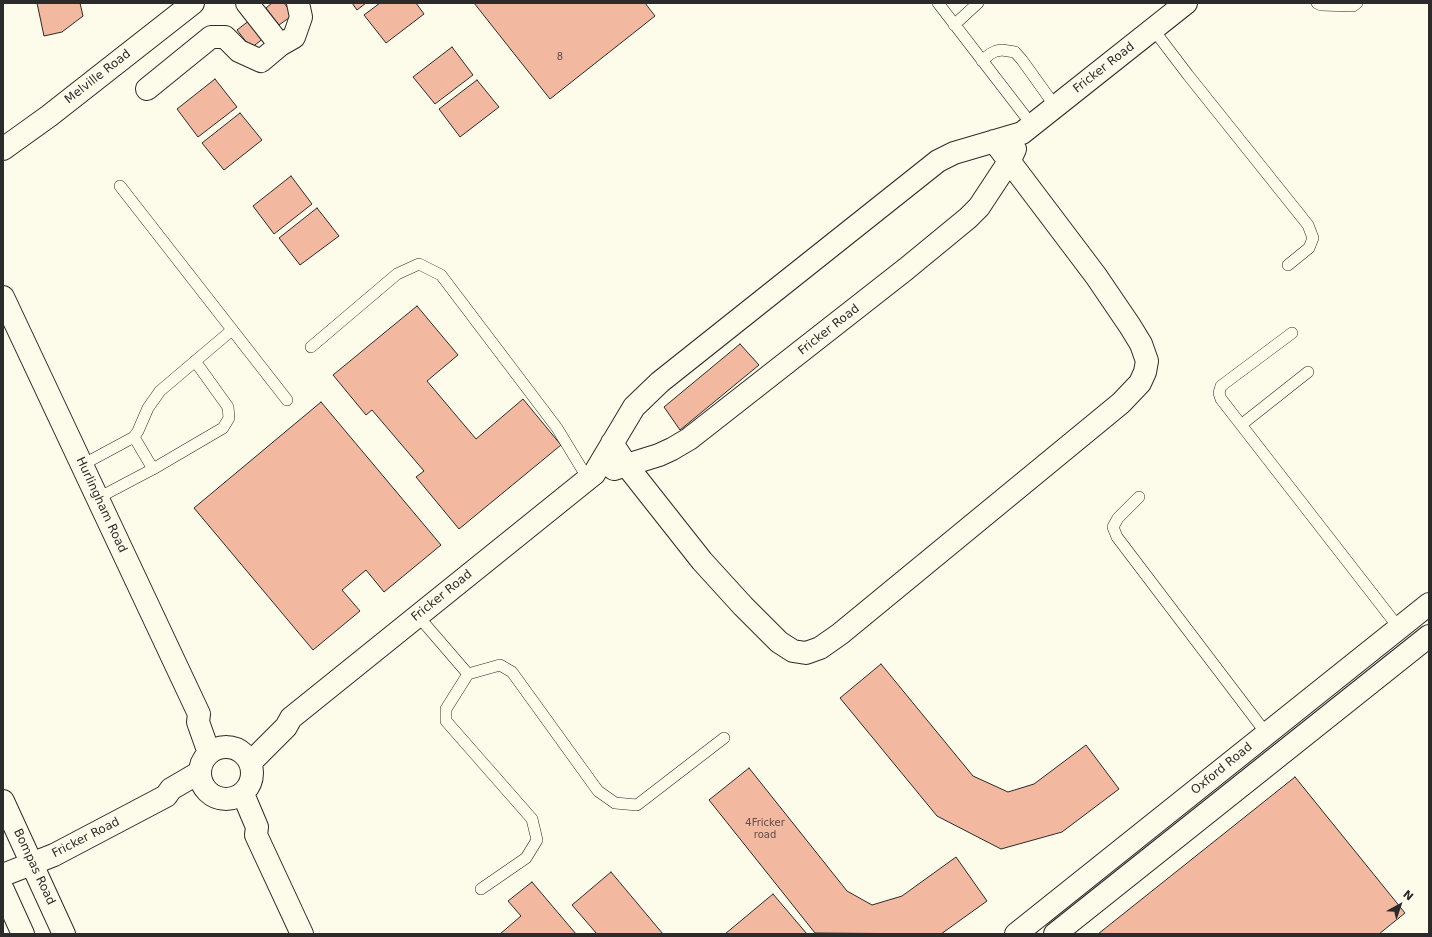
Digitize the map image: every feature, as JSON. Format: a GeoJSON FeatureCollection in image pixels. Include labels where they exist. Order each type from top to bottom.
{"type":"FeatureCollection","features":[{"type":"Feature","properties":{"kind":"street","name":"Melville Road"},"geometry":{"type":"LineString","coordinates":[[3,150],[49,116],[193,3]]}},
{"type":"Feature","properties":{"kind":"street"},"geometry":{"type":"LineString","coordinates":[[247,3],[280,45]]}},
{"type":"Feature","properties":{"kind":"street"},"geometry":{"type":"LineString","coordinates":[[147,89],[211,37],[225,37],[239,51],[261,61],[280,45],[294,37],[301,17],[298,3]]}},
{"type":"Feature","properties":{"kind":"street","name":"Fricker Road"},"geometry":{"type":"LineString","coordinates":[[230,753],[279,719],[291,718],[591,476],[634,408],[660,382],[938,161],[954,153],[1027,129],[1186,3]]}},
{"type":"Feature","properties":{"kind":"street","name":"Fricker Road"},"geometry":{"type":"LineString","coordinates":[[591,476],[659,455],[689,439],[906,269],[968,218],[979,207],[1010,160],[1027,129]]}},
{"type":"Feature","properties":{"kind":"street"},"geometry":{"type":"LineString","coordinates":[[612,443],[627,466],[702,561],[748,612],[779,642],[793,651],[806,653],[820,648],[840,634],[1121,403],[1140,383],[1145,372],[1146,361],[1141,344],[1134,332],[1096,276],[1010,160],[994,141]]}},
{"type":"Feature","properties":{"kind":"street","name":"Hurlingham Road"},"geometry":{"type":"LineString","coordinates":[[3,297],[199,714],[198,722],[230,753]]}},
{"type":"Feature","properties":{"kind":"street","name":"Oxford Road"},"geometry":{"type":"LineString","coordinates":[[1016,934],[1429,604]]}},
{"type":"Feature","properties":{"kind":"street","name":"Oxford Road"},"geometry":{"type":"LineString","coordinates":[[1055,934],[1429,636]]}},
{"type":"Feature","properties":{"kind":"street"},"geometry":{"type":"LineString","coordinates":[[166,796],[175,798],[227,796],[251,785],[253,773],[230,753],[201,765],[200,772],[202,784],[227,796],[249,832],[256,835],[302,934]]}},
{"type":"Feature","properties":{"kind":"street","name":"Fricker Road"},"geometry":{"type":"LineString","coordinates":[[3,875],[54,855],[166,796],[171,789],[200,772]]}},
{"type":"Feature","properties":{"kind":"street","name":"Bompas Road"},"geometry":{"type":"LineString","coordinates":[[3,801],[64,934]]}},
{"type":"Feature","properties":{"kind":"street"},"geometry":{"type":"LineString","coordinates":[[3,890],[23,934]]}},
{"type":"Feature","properties":{"kind":"lane"},"geometry":{"type":"LineString","coordinates":[[938,3],[982,61],[1027,129]]}},
{"type":"Feature","properties":{"kind":"lane"},"geometry":{"type":"LineString","coordinates":[[954,25],[978,3]]}},
{"type":"Feature","properties":{"kind":"lane"},"geometry":{"type":"LineString","coordinates":[[1317,3],[1321,5],[1353,6],[1357,3]]}},
{"type":"Feature","properties":{"kind":"lane"},"geometry":{"type":"LineString","coordinates":[[1153,29],[1308,225],[1313,238],[1309,248],[1288,265]]}},
{"type":"Feature","properties":{"kind":"lane"},"geometry":{"type":"LineString","coordinates":[[982,61],[996,51],[1002,50],[1015,52],[1055,106]]}},
{"type":"Feature","properties":{"kind":"lane"},"geometry":{"type":"LineString","coordinates":[[120,186],[287,400]]}},
{"type":"Feature","properties":{"kind":"lane"},"geometry":{"type":"LineString","coordinates":[[311,347],[397,274],[419,264],[441,275],[557,428],[591,476]]}},
{"type":"Feature","properties":{"kind":"lane"},"geometry":{"type":"LineString","coordinates":[[82,465],[134,437],[148,408],[160,391],[232,330]]}},
{"type":"Feature","properties":{"kind":"lane"},"geometry":{"type":"LineString","coordinates":[[1292,333],[1221,386],[1219,393],[1221,399],[1399,628]]}},
{"type":"Feature","properties":{"kind":"lane"},"geometry":{"type":"LineString","coordinates":[[98,498],[153,469],[223,428],[229,418],[228,407],[195,361]]}},
{"type":"Feature","properties":{"kind":"lane"},"geometry":{"type":"LineString","coordinates":[[1241,425],[1308,372]]}},
{"type":"Feature","properties":{"kind":"lane"},"geometry":{"type":"LineString","coordinates":[[134,437],[153,469]]}},
{"type":"Feature","properties":{"kind":"lane"},"geometry":{"type":"LineString","coordinates":[[1139,497],[1118,518],[1113,527],[1117,537],[1266,733]]}},
{"type":"Feature","properties":{"kind":"lane"},"geometry":{"type":"LineString","coordinates":[[418,616],[468,674]]}},
{"type":"Feature","properties":{"kind":"lane"},"geometry":{"type":"LineString","coordinates":[[481,889],[526,858],[537,840],[532,819],[446,722],[446,709],[468,674],[500,665],[512,672],[598,791],[614,803],[637,804],[724,738]]}},
{"type":"Feature","properties":{"kind":"building"},"geometry":{"type":"Polygon","coordinates":[[[37,3],[80,3],[83,16],[62,32],[44,36],[37,3]]]}},
{"type":"Feature","properties":{"kind":"building"},"geometry":{"type":"Polygon","coordinates":[[[272,3],[284,3],[293,15],[279,25],[266,8],[272,3]]]}},
{"type":"Feature","properties":{"kind":"building"},"geometry":{"type":"Polygon","coordinates":[[[352,3],[366,3],[357,10],[352,3]]]}},
{"type":"Feature","properties":{"kind":"building"},"geometry":{"type":"Polygon","coordinates":[[[380,3],[416,3],[424,14],[386,43],[364,15],[380,3]]]}},
{"type":"Feature","properties":{"kind":"building"},"geometry":{"type":"Polygon","coordinates":[[[474,3],[645,3],[655,16],[550,99],[474,3]]]}},
{"type":"Feature","properties":{"kind":"building"},"geometry":{"type":"Polygon","coordinates":[[[250,20],[264,38],[251,48],[237,30],[250,20]]]}},
{"type":"Feature","properties":{"kind":"building"},"geometry":{"type":"Polygon","coordinates":[[[452,47],[473,75],[435,104],[413,77],[452,47]]]}},
{"type":"Feature","properties":{"kind":"building"},"geometry":{"type":"Polygon","coordinates":[[[215,79],[237,107],[198,137],[177,109],[215,79]]]}},
{"type":"Feature","properties":{"kind":"building"},"geometry":{"type":"Polygon","coordinates":[[[477,80],[499,107],[460,137],[439,109],[477,80]]]}},
{"type":"Feature","properties":{"kind":"building"},"geometry":{"type":"Polygon","coordinates":[[[240,113],[262,140],[224,170],[202,143],[240,113]]]}},
{"type":"Feature","properties":{"kind":"building"},"geometry":{"type":"Polygon","coordinates":[[[291,176],[312,204],[274,234],[253,206],[291,176]]]}},
{"type":"Feature","properties":{"kind":"building"},"geometry":{"type":"Polygon","coordinates":[[[317,208],[339,236],[300,265],[279,238],[317,208]]]}},
{"type":"Feature","properties":{"kind":"building"},"geometry":{"type":"Polygon","coordinates":[[[417,306],[458,355],[427,381],[476,439],[523,399],[561,445],[459,529],[416,477],[424,471],[372,410],[366,415],[333,375],[417,306]]]}},
{"type":"Feature","properties":{"kind":"building"},"geometry":{"type":"Polygon","coordinates":[[[740,344],[759,365],[680,430],[664,407],[740,344]]]}},
{"type":"Feature","properties":{"kind":"building"},"geometry":{"type":"Polygon","coordinates":[[[321,402],[441,545],[384,592],[366,570],[342,590],[360,611],[313,650],[194,508],[321,402]]]}},
{"type":"Feature","properties":{"kind":"building"},"geometry":{"type":"Polygon","coordinates":[[[881,664],[973,776],[1008,792],[1034,784],[1086,745],[1119,789],[1062,832],[1001,849],[937,816],[840,698],[881,664]]]}},
{"type":"Feature","properties":{"kind":"building"},"geometry":{"type":"Polygon","coordinates":[[[749,768],[847,891],[872,905],[902,896],[956,857],[987,901],[941,934],[815,933],[709,800],[749,768]]]}},
{"type":"Feature","properties":{"kind":"building"},"geometry":{"type":"Polygon","coordinates":[[[1295,777],[1405,913],[1379,934],[1098,934],[1295,777]]]}},
{"type":"Feature","properties":{"kind":"building"},"geometry":{"type":"Polygon","coordinates":[[[611,872],[663,934],[597,934],[572,905],[611,872]]]}},
{"type":"Feature","properties":{"kind":"building"},"geometry":{"type":"Polygon","coordinates":[[[532,882],[576,934],[500,934],[521,916],[508,901],[532,882]]]}},
{"type":"Feature","properties":{"kind":"building"},"geometry":{"type":"Polygon","coordinates":[[[773,894],[807,934],[725,934],[773,894]]]}}]}
